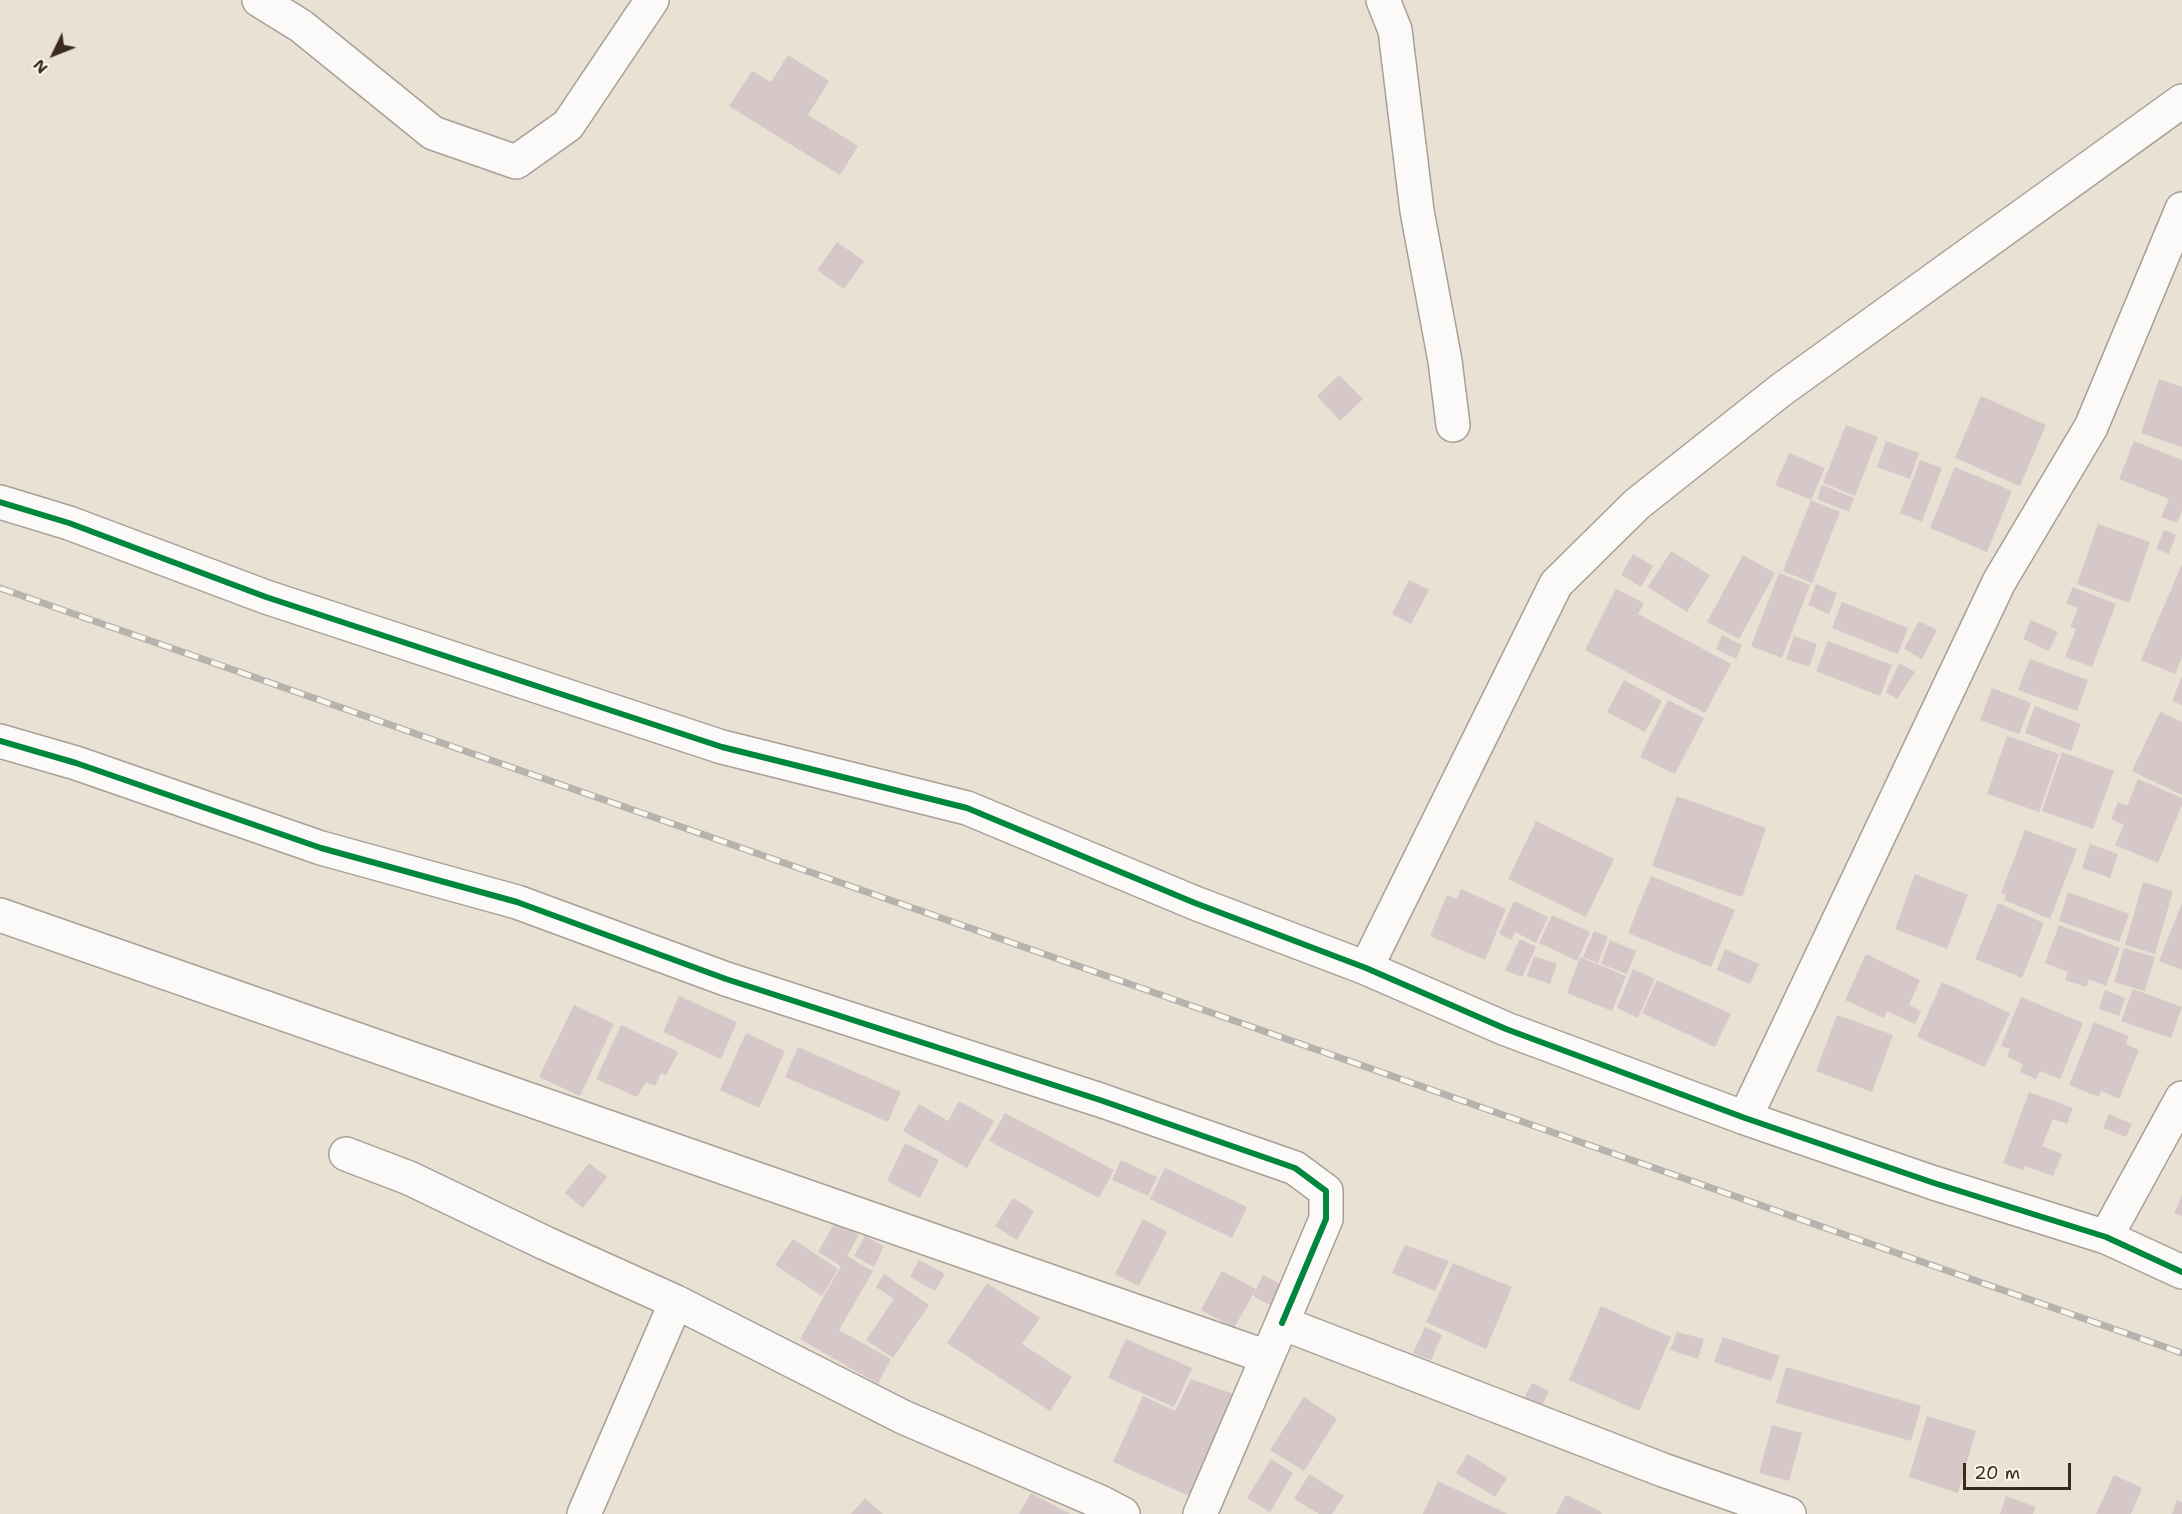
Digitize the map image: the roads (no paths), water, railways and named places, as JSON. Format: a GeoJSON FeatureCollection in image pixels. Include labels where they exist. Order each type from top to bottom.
{"type":"FeatureCollection","features":[{"type":"Feature","properties":{"kind":"street"},"geometry":{"type":"LineString","coordinates":[[259,0],[302,26],[433,133],[516,162],[568,125],[652,0]]}},
{"type":"Feature","properties":{"kind":"street"},"geometry":{"type":"LineString","coordinates":[[1383,0],[1395,30],[1417,211],[1445,361],[1453,425]]}},
{"type":"Feature","properties":{"kind":"street"},"geometry":{"type":"LineString","coordinates":[[1366,968],[1556,584],[1637,504],[1781,390],[2182,101]]}},
{"type":"Feature","properties":{"kind":"street"},"geometry":{"type":"LineString","coordinates":[[1745,1118],[1999,582],[2091,427],[2182,209]]}},
{"type":"Feature","properties":{"kind":"street"},"geometry":{"type":"LineString","coordinates":[[0,502],[69,523],[266,597],[722,747],[967,808],[1195,903],[1366,968],[1506,1029],[1745,1118],[1934,1183],[2106,1237],[2182,1272]]}},
{"type":"Feature","properties":{"kind":"street"},"geometry":{"type":"LineString","coordinates":[[0,741],[76,763],[321,848],[517,902],[726,979],[1100,1100],[1295,1168],[1326,1191],[1326,1219],[1200,1514]]}},
{"type":"Feature","properties":{"kind":"street"},"geometry":{"type":"LineString","coordinates":[[0,915],[1267,1357]]}},
{"type":"Feature","properties":{"kind":"street"},"geometry":{"type":"LineString","coordinates":[[2106,1237],[2182,1098]]}},
{"type":"Feature","properties":{"kind":"street"},"geometry":{"type":"LineString","coordinates":[[346,1154],[409,1178],[676,1302],[903,1417],[1124,1514]]}},
{"type":"Feature","properties":{"kind":"street"},"geometry":{"type":"LineString","coordinates":[[584,1514],[676,1302]]}},
{"type":"Feature","properties":{"kind":"street"},"geometry":{"type":"LineString","coordinates":[[1282,1323],[1663,1470],[1789,1514]]}},
{"type":"Feature","properties":{"kind":"railway"},"geometry":{"type":"LineString","coordinates":[[0,588],[2182,1353]]}}]}
